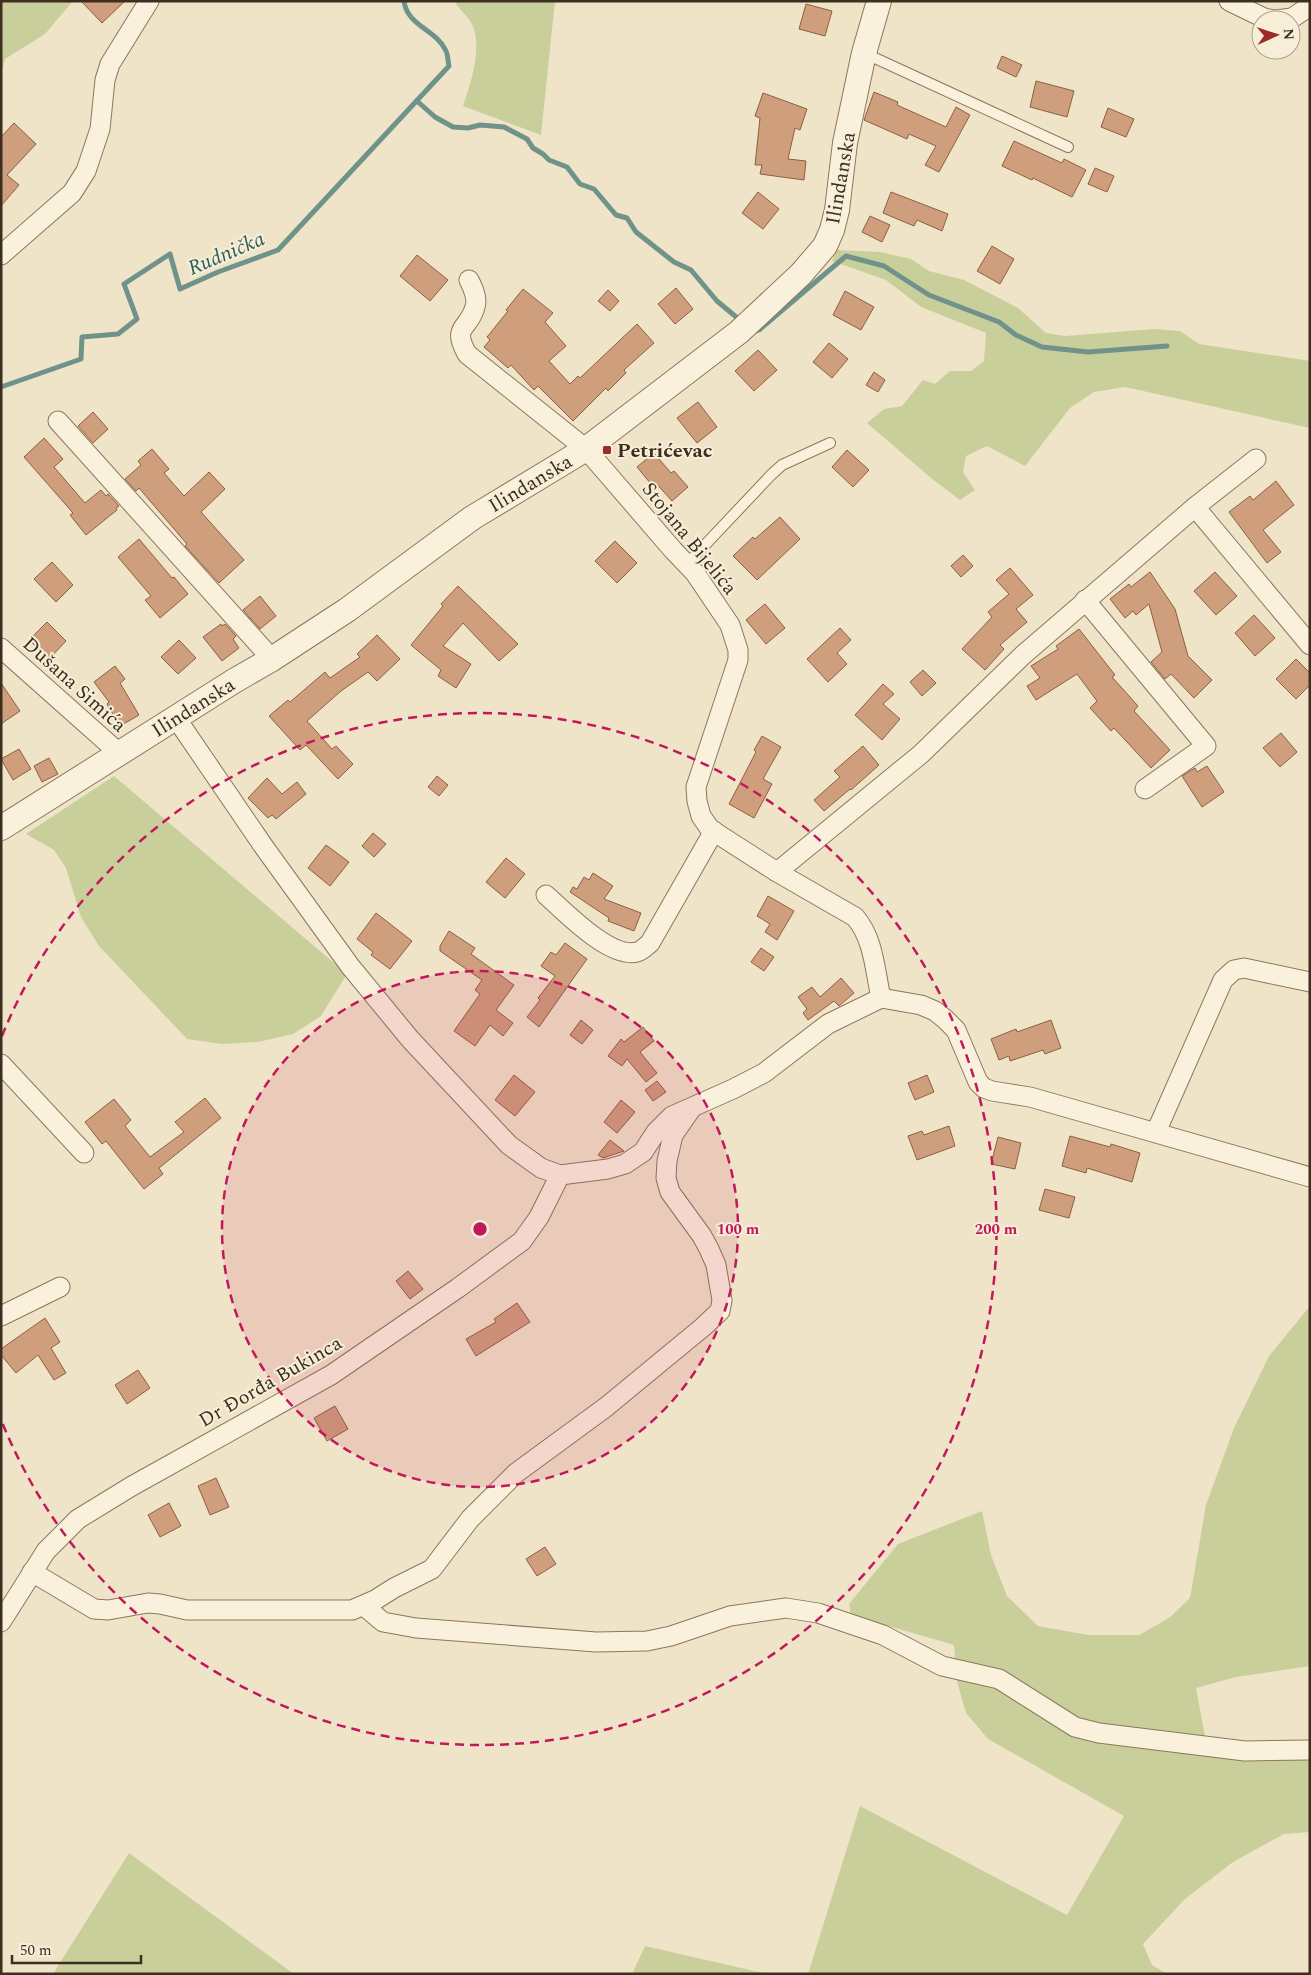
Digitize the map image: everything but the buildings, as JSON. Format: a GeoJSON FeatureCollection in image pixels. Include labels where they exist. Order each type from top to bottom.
{"type":"FeatureCollection","features":[{"type":"Feature","properties":{"kind":"street"},"geometry":{"type":"LineString","coordinates":[[1,255],[72,193],[86,171],[100,129],[105,80],[110,64],[149,1]]}},
{"type":"Feature","properties":{"kind":"street","name":"Ilindanska"},"geometry":{"type":"LineString","coordinates":[[1,828],[272,659],[347,610],[472,518],[586,449],[747,325],[801,274],[829,239],[837,210],[845,143],[864,53],[879,1]]}},
{"type":"Feature","properties":{"kind":"street"},"geometry":{"type":"LineString","coordinates":[[1228,1],[1251,12]]}},
{"type":"Feature","properties":{"kind":"street","name":"Stojana Bijelića"},"geometry":{"type":"LineString","coordinates":[[469,280],[476,300],[475,308],[462,328],[460,336],[460,342],[467,354],[586,449],[695,573],[730,625],[738,650],[736,671],[696,787],[701,816],[714,832],[777,872],[855,917],[868,937],[881,998]]}},
{"type":"Feature","properties":{"kind":"street"},"geometry":{"type":"LineString","coordinates":[[58,421],[272,659]]}},
{"type":"Feature","properties":{"kind":"street"},"geometry":{"type":"LineString","coordinates":[[777,872],[920,754],[1022,655],[1085,600],[1195,507],[1256,459]]}},
{"type":"Feature","properties":{"kind":"street"},"geometry":{"type":"LineString","coordinates":[[1195,507],[1310,645]]}},
{"type":"Feature","properties":{"kind":"street"},"geometry":{"type":"LineString","coordinates":[[1085,600],[1206,746],[1145,789]]}},
{"type":"Feature","properties":{"kind":"street","name":"Dušana Simića"},"geometry":{"type":"LineString","coordinates":[[1,648],[119,753]]}},
{"type":"Feature","properties":{"kind":"street"},"geometry":{"type":"LineString","coordinates":[[176,718],[264,847],[350,966],[410,1038],[509,1145],[541,1168],[560,1175],[608,1169],[625,1164],[642,1152],[656,1132],[672,1116],[764,1073],[828,1024],[881,998],[921,1005],[945,1019],[956,1030],[978,1082],[984,1088],[1030,1097],[1310,1177]]}},
{"type":"Feature","properties":{"kind":"street"},"geometry":{"type":"LineString","coordinates":[[546,895],[613,949],[637,952],[650,943],[714,832]]}},
{"type":"Feature","properties":{"kind":"street"},"geometry":{"type":"LineString","coordinates":[[1156,1132],[1223,980],[1228,975],[1234,970],[1244,968],[1310,982]]}},
{"type":"Feature","properties":{"kind":"street"},"geometry":{"type":"LineString","coordinates":[[1,1064],[84,1153]]}},
{"type":"Feature","properties":{"kind":"street"},"geometry":{"type":"LineString","coordinates":[[32,1572],[94,1609],[108,1610],[160,1604],[187,1610],[352,1610],[364,1606],[432,1569],[470,1519],[516,1473],[606,1407],[720,1311],[722,1300],[713,1257],[702,1236],[670,1192],[666,1178],[667,1160],[673,1135],[693,1106]]}},
{"type":"Feature","properties":{"kind":"street","name":"Dr Đorđa Bukinca"},"geometry":{"type":"LineString","coordinates":[[1,1622],[46,1551],[78,1518],[331,1374],[466,1282],[522,1240],[530,1231],[560,1175]]}},
{"type":"Feature","properties":{"kind":"street"},"geometry":{"type":"LineString","coordinates":[[1,1316],[60,1287]]}},
{"type":"Feature","properties":{"kind":"street"},"geometry":{"type":"LineString","coordinates":[[364,1606],[383,1622],[416,1628],[596,1642],[647,1641],[671,1636],[730,1616],[786,1608],[818,1613],[883,1636],[942,1666],[999,1678],[1075,1727],[1099,1733],[1245,1751],[1310,1750]]}},
{"type":"Feature","properties":{"kind":"lane"},"geometry":{"type":"LineString","coordinates":[[864,53],[1068,147]]}},
{"type":"Feature","properties":{"kind":"lane"},"geometry":{"type":"LineString","coordinates":[[687,564],[771,474],[782,465],[830,443]]}},
{"type":"Feature","properties":{"kind":"green space"},"geometry":{"type":"Polygon","coordinates":[[[1,1],[72,2],[45,34],[5,59],[1,75],[1,1]]]}},
{"type":"Feature","properties":{"kind":"green space"},"geometry":{"type":"Polygon","coordinates":[[[454,1],[555,1],[541,135],[463,106],[475,62],[476,39],[469,19],[454,1]]]}},
{"type":"Feature","properties":{"kind":"green space"},"geometry":{"type":"Polygon","coordinates":[[[837,250],[880,252],[911,259],[929,271],[964,280],[1018,308],[1046,333],[1065,336],[1154,329],[1180,331],[1199,344],[1310,361],[1310,428],[1125,387],[1094,392],[1070,408],[1025,466],[987,446],[966,456],[963,472],[975,490],[960,500],[931,478],[867,423],[884,409],[902,406],[923,380],[935,384],[950,371],[971,371],[984,361],[986,333],[921,307],[886,280],[832,261],[837,250]]]}},
{"type":"Feature","properties":{"kind":"green space"},"geometry":{"type":"Polygon","coordinates":[[[114,776],[347,974],[321,1016],[293,1034],[258,1042],[222,1044],[187,1039],[99,946],[81,917],[66,868],[54,850],[26,834],[114,776]]]}},
{"type":"Feature","properties":{"kind":"green space"},"geometry":{"type":"Polygon","coordinates":[[[1310,1306],[1310,1666],[1236,1677],[1196,1688],[1206,1742],[1310,1747],[1310,1832],[1284,1834],[1233,1862],[1185,1899],[1143,1944],[1152,1965],[1167,1974],[808,1974],[860,1806],[1067,1915],[1124,1816],[988,1739],[966,1713],[957,1682],[954,1645],[851,1615],[849,1604],[898,1544],[982,1511],[991,1555],[1007,1596],[1038,1626],[1088,1635],[1139,1635],[1169,1618],[1190,1598],[1206,1505],[1234,1428],[1269,1356],[1310,1306]]]}},
{"type":"Feature","properties":{"kind":"green space"},"geometry":{"type":"Polygon","coordinates":[[[129,1853],[294,1974],[53,1974],[129,1853]]]}},
{"type":"Feature","properties":{"kind":"green space"},"geometry":{"type":"Polygon","coordinates":[[[645,1946],[767,1974],[632,1974],[645,1946]]]}},
{"type":"Feature","properties":{"kind":"waterway","name":"Rudnička"},"geometry":{"type":"LineString","coordinates":[[1,387],[81,359],[82,337],[118,334],[137,319],[124,284],[170,254],[180,289],[218,272],[278,250],[449,66],[447,53],[442,44],[416,22],[406,9],[404,1]]}},
{"type":"Feature","properties":{"kind":"waterway"},"geometry":{"type":"LineString","coordinates":[[417,101],[435,117],[453,127],[468,128],[480,125],[504,127],[527,139],[533,148],[549,160],[567,167],[580,184],[594,189],[616,215],[627,218],[636,232],[674,262],[691,270],[717,301],[741,321]]}},
{"type":"Feature","properties":{"kind":"waterway"},"geometry":{"type":"LineString","coordinates":[[753,332],[759,330],[846,256],[884,266],[929,295],[999,322],[1016,335],[1042,347],[1088,352],[1167,346]]}},
{"type":"Feature","properties":{"kind":"place","name":"Petrićevac"},"geometry":{"type":"Point","coordinates":[607,450]}}]}
